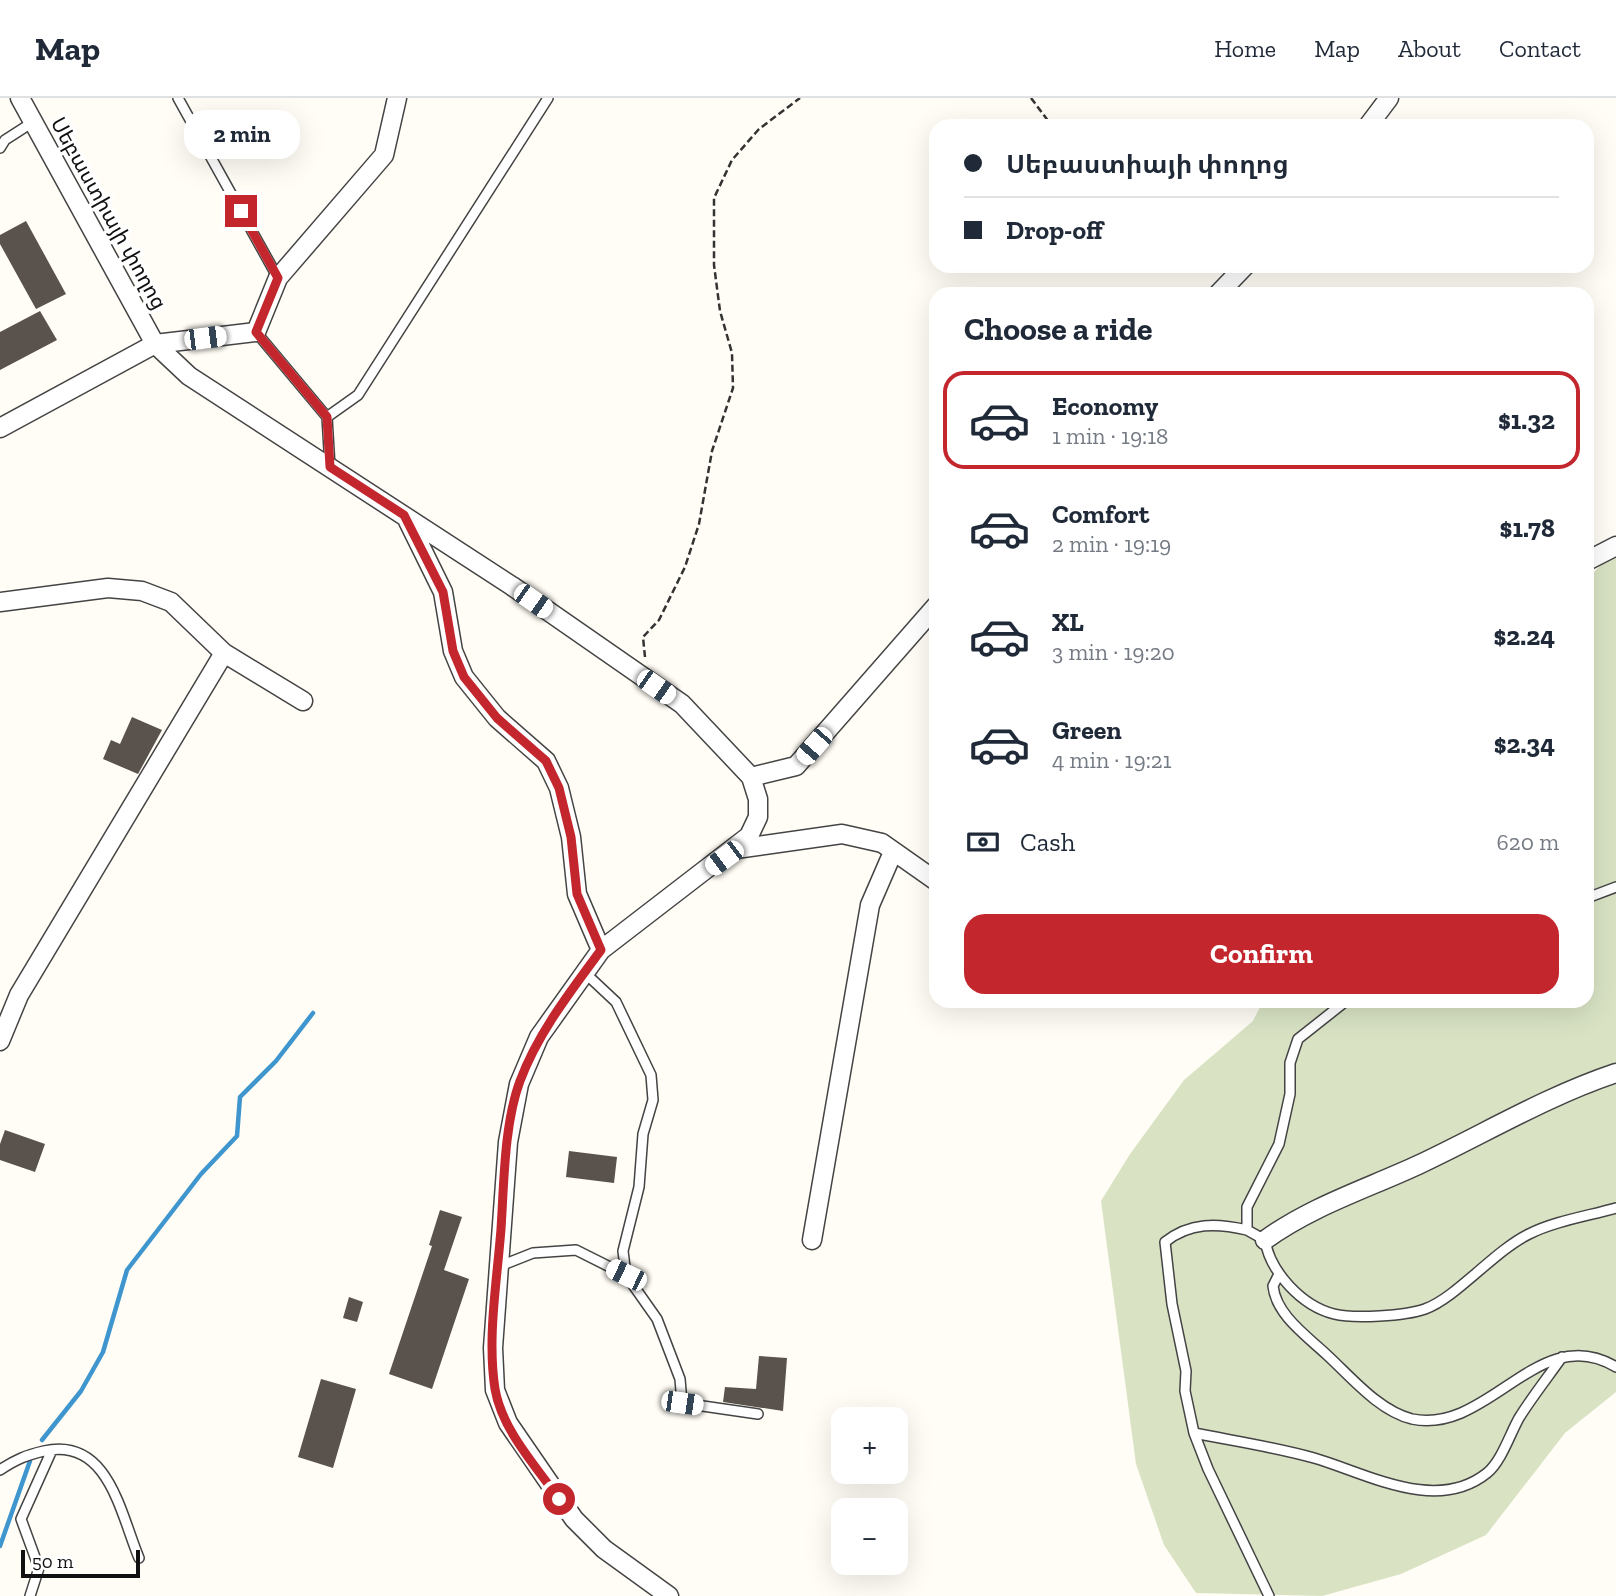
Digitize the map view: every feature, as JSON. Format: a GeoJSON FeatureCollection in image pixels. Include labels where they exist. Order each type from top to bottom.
{"type":"FeatureCollection","features":[{"type":"Feature","properties":{"kind":"street","name":"Սեբաստիայի փողոց"},"geometry":{"type":"LineString","coordinates":[[20,98],[155,344],[188,376],[404,515],[656,687],[703,724],[751,777]]}},
{"type":"Feature","properties":{"kind":"street"},"geometry":{"type":"LineString","coordinates":[[0,428],[155,344],[256,332],[278,278],[384,155],[397,98]]}},
{"type":"Feature","properties":{"kind":"street"},"geometry":{"type":"LineString","coordinates":[[1373,119],[1389,98]]}},
{"type":"Feature","properties":{"kind":"street"},"geometry":{"type":"LineString","coordinates":[[1225,287],[1238,273]]}},
{"type":"Feature","properties":{"kind":"street"},"geometry":{"type":"LineString","coordinates":[[404,515],[443,592],[453,651],[464,677],[497,718],[546,761],[559,788],[571,837],[577,894],[601,950]]}},
{"type":"Feature","properties":{"kind":"street"},"geometry":{"type":"LineString","coordinates":[[1594,557],[1616,546]]}},
{"type":"Feature","properties":{"kind":"street"},"geometry":{"type":"LineString","coordinates":[[0,602],[108,588],[142,591],[171,602],[224,653],[303,701]]}},
{"type":"Feature","properties":{"kind":"street"},"geometry":{"type":"LineString","coordinates":[[669,1596],[604,1549],[574,1519],[508,1423],[495,1390],[493,1348],[498,1266],[508,1142],[519,1084],[540,1037],[601,950],[736,849],[749,836],[758,817],[758,799],[751,777],[796,766],[929,614]]}},
{"type":"Feature","properties":{"kind":"street"},"geometry":{"type":"LineString","coordinates":[[0,1041],[19,995],[224,653]]}},
{"type":"Feature","properties":{"kind":"street"},"geometry":{"type":"LineString","coordinates":[[736,849],[842,834],[882,843],[929,876]]}},
{"type":"Feature","properties":{"kind":"street"},"geometry":{"type":"LineString","coordinates":[[812,1240],[870,905],[893,852]]}},
{"type":"Feature","properties":{"kind":"street"},"geometry":{"type":"LineString","coordinates":[[1265,1240],[1296,1218],[1417,1165],[1545,1104],[1570,1088],[1616,1073]]}},
{"type":"Feature","properties":{"kind":"lane"},"geometry":{"type":"LineString","coordinates":[[178,98],[278,278]]}},
{"type":"Feature","properties":{"kind":"lane"},"geometry":{"type":"LineString","coordinates":[[327,417],[358,395],[548,98]]}},
{"type":"Feature","properties":{"kind":"lane"},"geometry":{"type":"LineString","coordinates":[[0,148],[5,140],[33,122]]}},
{"type":"Feature","properties":{"kind":"lane"},"geometry":{"type":"LineString","coordinates":[[256,332],[327,417],[330,467]]}},
{"type":"Feature","properties":{"kind":"lane"},"geometry":{"type":"LineString","coordinates":[[1594,895],[1616,887]]}},
{"type":"Feature","properties":{"kind":"lane"},"geometry":{"type":"LineString","coordinates":[[584,972],[616,1002],[651,1075],[653,1100],[643,1134],[639,1187],[623,1251],[626,1275],[657,1319],[680,1379],[682,1403],[758,1414]]}},
{"type":"Feature","properties":{"kind":"lane"},"geometry":{"type":"LineString","coordinates":[[1247,1230],[1247,1207],[1279,1143],[1290,1094],[1290,1063],[1298,1039],[1337,1008]]}},
{"type":"Feature","properties":{"kind":"lane"},"geometry":{"type":"LineString","coordinates":[[1269,1596],[1208,1469],[1194,1433],[1185,1391],[1186,1371],[1171,1304],[1165,1242],[1175,1234],[1196,1226],[1222,1224],[1247,1230],[1265,1240],[1268,1258],[1279,1275],[1317,1308],[1337,1315],[1384,1315],[1424,1309],[1530,1233],[1616,1208]]}},
{"type":"Feature","properties":{"kind":"lane"},"geometry":{"type":"LineString","coordinates":[[498,1266],[533,1253],[576,1250],[626,1275]]}},
{"type":"Feature","properties":{"kind":"lane"},"geometry":{"type":"LineString","coordinates":[[1279,1275],[1273,1286],[1278,1306],[1367,1392],[1390,1409],[1411,1419],[1433,1420],[1463,1415],[1531,1369],[1562,1357],[1580,1354],[1604,1360],[1616,1367]]}},
{"type":"Feature","properties":{"kind":"lane"},"geometry":{"type":"LineString","coordinates":[[1194,1433],[1314,1458],[1378,1481],[1413,1489],[1428,1490],[1466,1485],[1489,1472],[1520,1416],[1562,1357]]}},
{"type":"Feature","properties":{"kind":"lane"},"geometry":{"type":"LineString","coordinates":[[0,1470],[18,1457],[63,1447],[92,1459],[104,1472],[139,1558]]}},
{"type":"Feature","properties":{"kind":"lane"},"geometry":{"type":"LineString","coordinates":[[30,1596],[39,1567],[21,1519],[52,1450]]}},
{"type":"Feature","properties":{"kind":"path"},"geometry":{"type":"LineString","coordinates":[[656,687],[643,654],[643,637],[659,620],[685,567],[699,524],[712,451],[733,388],[732,354],[720,311],[715,265],[715,198],[732,160],[759,129],[800,98]]}},
{"type":"Feature","properties":{"kind":"path"},"geometry":{"type":"LineString","coordinates":[[1031,98],[1047,119]]}},
{"type":"Feature","properties":{"kind":"green space"},"geometry":{"type":"Polygon","coordinates":[[[1616,550],[1616,1392],[1565,1433],[1486,1535],[1401,1574],[1322,1596],[1196,1593],[1164,1545],[1136,1464],[1101,1201],[1130,1154],[1184,1080],[1253,1021],[1260,1008],[1594,1008],[1594,572],[1616,550]]]}},
{"type":"Feature","properties":{"kind":"building"},"geometry":{"type":"Polygon","coordinates":[[[26,221],[66,294],[36,309],[0,244],[0,235],[26,221]]]}},
{"type":"Feature","properties":{"kind":"building"},"geometry":{"type":"Polygon","coordinates":[[[40,311],[57,340],[0,370],[0,332],[40,311]]]}},
{"type":"Feature","properties":{"kind":"building"},"geometry":{"type":"Polygon","coordinates":[[[132,717],[162,730],[138,774],[103,759],[111,740],[120,744],[132,717]]]}},
{"type":"Feature","properties":{"kind":"building"},"geometry":{"type":"Polygon","coordinates":[[[5,1130],[45,1144],[35,1172],[0,1160],[0,1144],[5,1130]]]}},
{"type":"Feature","properties":{"kind":"building"},"geometry":{"type":"Polygon","coordinates":[[[569,1151],[617,1157],[614,1183],[566,1177],[569,1151]]]}},
{"type":"Feature","properties":{"kind":"building"},"geometry":{"type":"Polygon","coordinates":[[[440,1210],[462,1217],[444,1270],[469,1279],[432,1389],[389,1374],[432,1246],[429,1245],[440,1210]]]}},
{"type":"Feature","properties":{"kind":"building"},"geometry":{"type":"Polygon","coordinates":[[[349,1297],[363,1302],[357,1322],[343,1318],[349,1297]]]}},
{"type":"Feature","properties":{"kind":"building"},"geometry":{"type":"Polygon","coordinates":[[[759,1356],[787,1358],[783,1411],[723,1402],[725,1387],[756,1389],[759,1356]]]}},
{"type":"Feature","properties":{"kind":"building"},"geometry":{"type":"Polygon","coordinates":[[[321,1379],[356,1389],[333,1468],[298,1457],[321,1379]]]}},
{"type":"Feature","properties":{"kind":"waterway"},"geometry":{"type":"LineString","coordinates":[[42,1440],[81,1391],[103,1352],[127,1270],[201,1174],[237,1136],[240,1097],[276,1061],[313,1013]]}},
{"type":"Feature","properties":{"kind":"waterway"},"geometry":{"type":"LineString","coordinates":[[0,1546],[30,1461]]}},
{"type":"Feature","properties":{"kind":"route"},"geometry":{"type":"LineString","coordinates":[[241,211],[278,278],[256,332],[327,417],[330,467],[404,515],[419,539],[443,592],[453,651],[464,677],[497,718],[546,761],[559,788],[571,837],[577,894],[601,950],[540,1037],[519,1084],[508,1142],[498,1266],[493,1348],[495,1390],[508,1423],[559,1499]]}}]}
